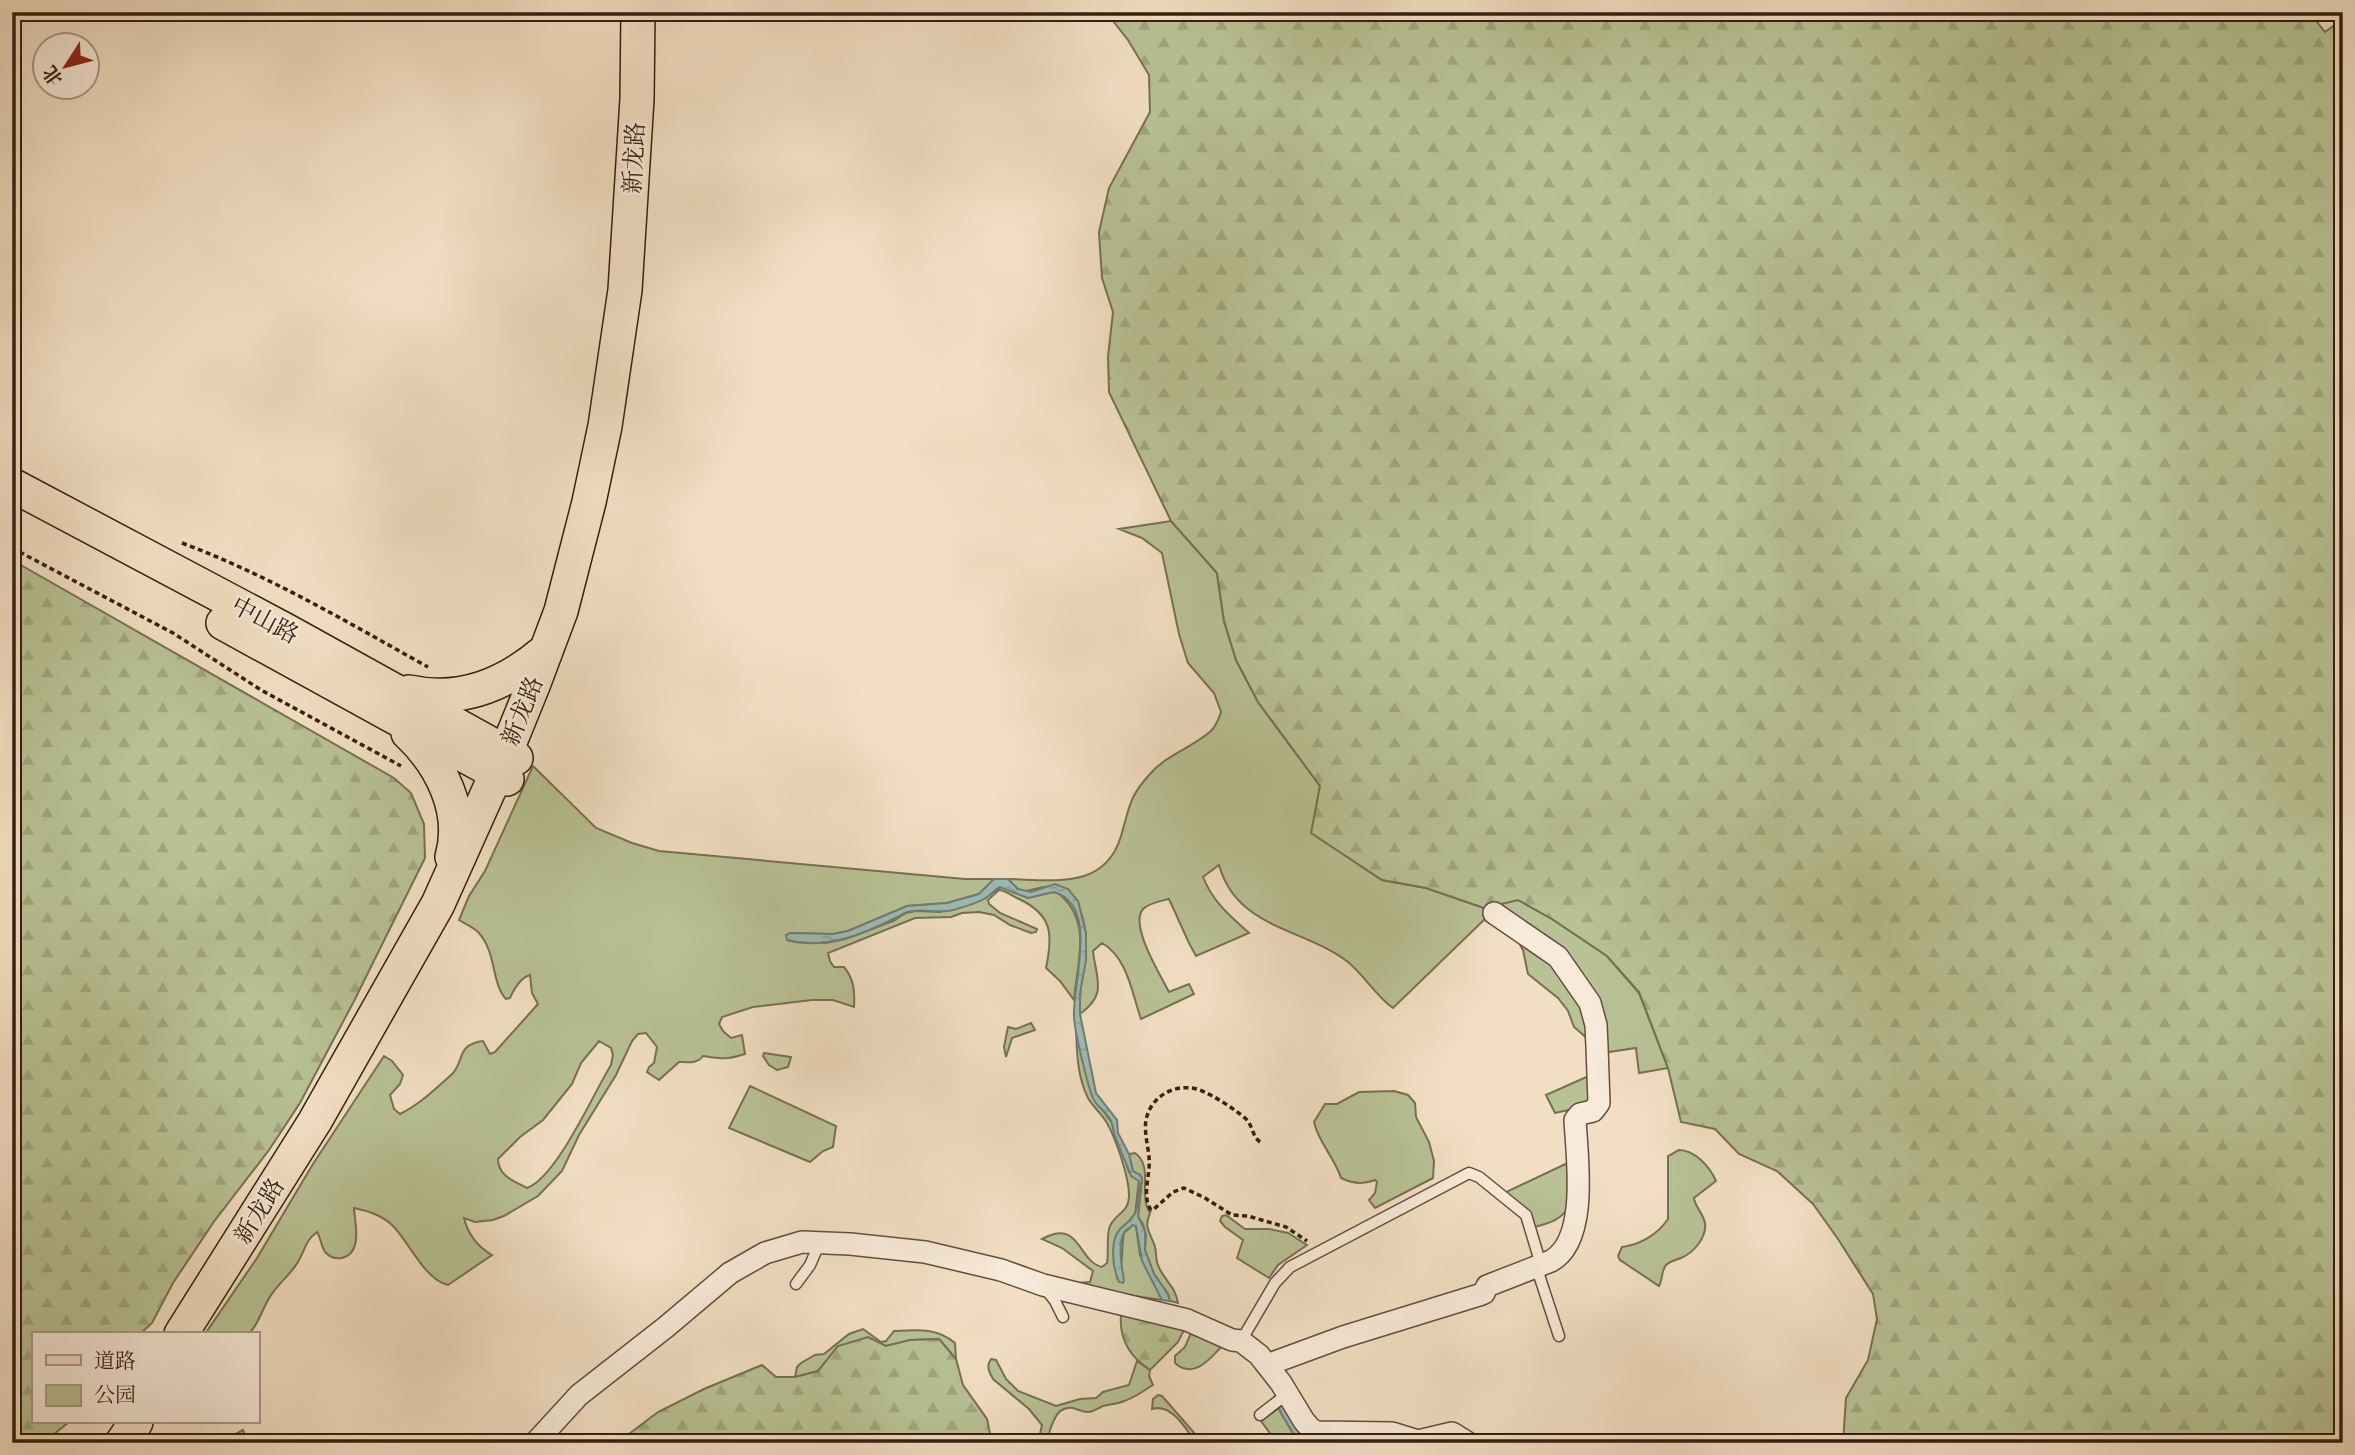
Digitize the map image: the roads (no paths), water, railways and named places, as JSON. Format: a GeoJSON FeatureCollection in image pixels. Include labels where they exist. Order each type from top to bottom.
{"type":"FeatureCollection","features":[{"type":"Feature","properties":{"kind":"main road","name":"新龙路"},"geometry":{"type":"LineString","coordinates":[[195,1332],[387,1015],[447,909],[506,766],[561,611],[605,426],[625,290],[637,99],[638,12]]}},
{"type":"Feature","properties":{"kind":"main road","name":"新龙路"},"geometry":{"type":"LineString","coordinates":[[182,1332],[315,1121],[438,904],[545,687],[569,611],[597,504],[633,293],[646,101],[646,12]]}},
{"type":"Feature","properties":{"kind":"main road","name":"中山路"},"geometry":{"type":"LineString","coordinates":[[12,485],[506,766]]}},
{"type":"Feature","properties":{"kind":"main road","name":"中山路"},"geometry":{"type":"LineString","coordinates":[[12,508],[384,698]]}},
{"type":"Feature","properties":{"kind":"main road"},"geometry":{"type":"LineString","coordinates":[[384,698],[469,693],[511,676],[527,667],[545,651]]}},
{"type":"Feature","properties":{"kind":"main road"},"geometry":{"type":"LineString","coordinates":[[384,698],[429,757],[450,795],[456,821],[454,849],[438,904]]}},
{"type":"Feature","properties":{"kind":"main road"},"geometry":{"type":"LineString","coordinates":[[111,1443],[123,1424]]}},
{"type":"Feature","properties":{"kind":"main road"},"geometry":{"type":"LineString","coordinates":[[122,1443],[135,1424]]}},
{"type":"Feature","properties":{"kind":"street"},"geometry":{"type":"LineString","coordinates":[[1267,1365],[1343,1337],[1484,1293],[1487,1286],[1560,1256],[1571,1236],[1579,1172],[1575,1120],[1580,1114],[1593,1111],[1599,1103],[1595,1025],[1590,1003],[1558,957],[1494,913]]}},
{"type":"Feature","properties":{"kind":"street"},"geometry":{"type":"LineString","coordinates":[[535,1443],[579,1395],[744,1263],[782,1246],[802,1242],[925,1252],[1001,1270],[1042,1285],[1187,1320],[1241,1342],[1259,1355],[1304,1421],[1317,1432],[1392,1433],[1418,1441],[1452,1433],[1468,1443]]}},
{"type":"Feature","properties":{"kind":"lane"},"geometry":{"type":"LineString","coordinates":[[1241,1342],[1282,1275],[1290,1267],[1469,1173],[1479,1177],[1526,1215],[1541,1265],[1539,1275],[1559,1336]]}},
{"type":"Feature","properties":{"kind":"lane"},"geometry":{"type":"LineString","coordinates":[[796,1284],[810,1265],[820,1242]]}},
{"type":"Feature","properties":{"kind":"lane"},"geometry":{"type":"LineString","coordinates":[[1042,1285],[1063,1317]]}},
{"type":"Feature","properties":{"kind":"lane"},"geometry":{"type":"LineString","coordinates":[[1260,1415],[1287,1394]]}},
{"type":"Feature","properties":{"kind":"water"},"geometry":{"type":"Polygon","coordinates":[[[994,879],[1008,879],[1018,889],[1031,892],[1055,884],[1068,889],[1078,901],[1086,933],[1080,1014],[1096,1093],[1117,1120],[1118,1133],[1129,1154],[1133,1171],[1142,1178],[1138,1216],[1145,1231],[1145,1250],[1154,1274],[1170,1301],[1162,1300],[1142,1261],[1136,1226],[1133,1225],[1122,1237],[1120,1249],[1123,1283],[1119,1282],[1115,1270],[1114,1241],[1120,1229],[1135,1213],[1139,1181],[1131,1176],[1111,1121],[1094,1100],[1085,1072],[1074,1016],[1080,929],[1076,913],[1068,900],[1054,892],[1028,898],[1000,887],[986,898],[969,905],[947,911],[910,911],[848,938],[818,943],[787,940],[786,935],[790,933],[833,934],[848,931],[907,906],[947,903],[979,894],[994,879]]]}},
{"type":"Feature","properties":{"kind":"water"},"geometry":{"type":"Polygon","coordinates":[[[1282,1404],[1304,1434],[1306,1443],[1299,1443],[1281,1413],[1279,1408],[1282,1404]]]}}]}
